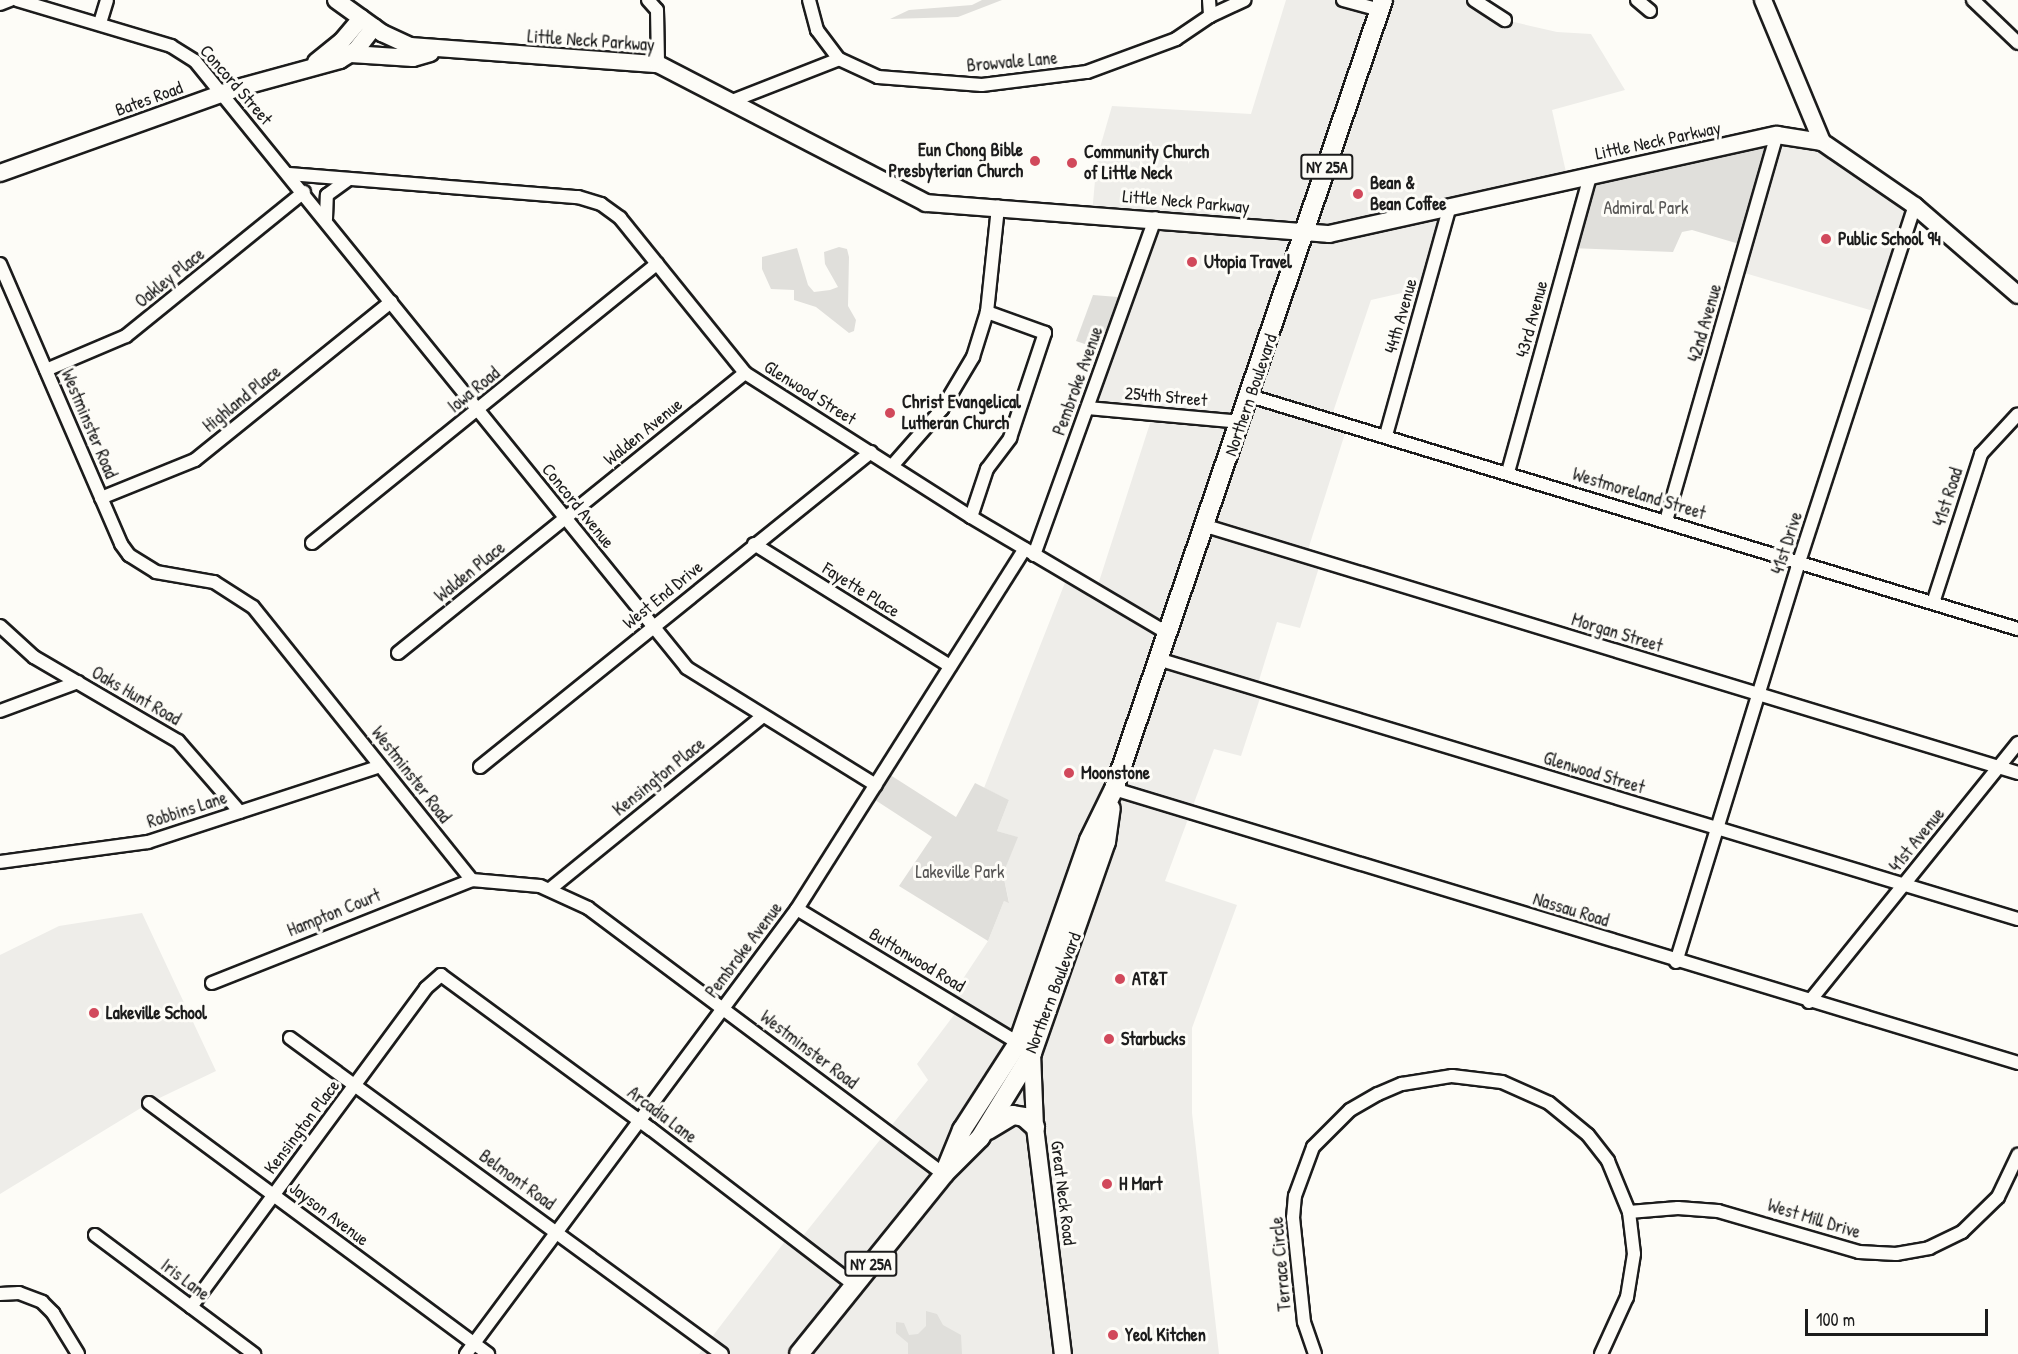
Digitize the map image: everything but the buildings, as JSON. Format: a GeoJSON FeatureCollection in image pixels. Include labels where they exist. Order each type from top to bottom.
{"type":"FeatureCollection","features":[{"type":"Feature","properties":{"kind":"main road","name":"Northern Boulevard"},"geometry":{"type":"LineString","coordinates":[[799,1354],[944,1174],[980,1138],[1025,1048],[1106,842],[1114,789],[1170,634],[1382,5]]}},
{"type":"Feature","properties":{"kind":"main road","name":"Northern Boulevard"},"geometry":{"type":"LineString","coordinates":[[944,1174],[962,1130],[1025,1048]]}},
{"type":"Feature","properties":{"kind":"main road"},"geometry":{"type":"LineString","coordinates":[[980,1138],[1009,1116],[1024,1117],[1035,1127]]}},
{"type":"Feature","properties":{"kind":"street"},"geometry":{"type":"LineString","coordinates":[[0,4],[10,0]]}},
{"type":"Feature","properties":{"kind":"street","name":"Concord Street"},"geometry":{"type":"LineString","coordinates":[[17,0],[100,23],[186,53],[304,192]]}},
{"type":"Feature","properties":{"kind":"street"},"geometry":{"type":"LineString","coordinates":[[100,23],[107,0]]}},
{"type":"Feature","properties":{"kind":"street","name":"Little Neck Parkway"},"geometry":{"type":"LineString","coordinates":[[336,0],[399,42],[442,50],[658,64],[926,203],[1329,234],[1778,135],[1822,142],[1915,206],[2018,295]]}},
{"type":"Feature","properties":{"kind":"street"},"geometry":{"type":"LineString","coordinates":[[648,0],[657,10],[658,64]]}},
{"type":"Feature","properties":{"kind":"street","name":"Browvale Lane"},"geometry":{"type":"LineString","coordinates":[[809,0],[817,30],[839,59],[878,77],[982,85],[1087,72],[1176,39],[1210,16],[1245,0]]}},
{"type":"Feature","properties":{"kind":"street"},"geometry":{"type":"LineString","coordinates":[[1209,0],[1210,16]]}},
{"type":"Feature","properties":{"kind":"street"},"geometry":{"type":"LineString","coordinates":[[1342,0],[1382,5]]}},
{"type":"Feature","properties":{"kind":"street"},"geometry":{"type":"LineString","coordinates":[[1474,0],[1505,20]]}},
{"type":"Feature","properties":{"kind":"street"},"geometry":{"type":"LineString","coordinates":[[1637,0],[1650,11]]}},
{"type":"Feature","properties":{"kind":"street"},"geometry":{"type":"LineString","coordinates":[[1763,0],[1822,142]]}},
{"type":"Feature","properties":{"kind":"street"},"geometry":{"type":"LineString","coordinates":[[1973,0],[2018,43]]}},
{"type":"Feature","properties":{"kind":"street"},"geometry":{"type":"LineString","coordinates":[[367,22],[351,54],[413,58],[442,50]]}},
{"type":"Feature","properties":{"kind":"street","name":"Bates Road"},"geometry":{"type":"LineString","coordinates":[[312,65],[367,22]]}},
{"type":"Feature","properties":{"kind":"street","name":"Bates Road"},"geometry":{"type":"LineString","coordinates":[[0,173],[222,93],[351,54]]}},
{"type":"Feature","properties":{"kind":"street"},"geometry":{"type":"LineString","coordinates":[[732,101],[839,59]]}},
{"type":"Feature","properties":{"kind":"street","name":"42nd Avenue"},"geometry":{"type":"LineString","coordinates":[[1666,521],[1778,135]]}},
{"type":"Feature","properties":{"kind":"street","name":"Glenwood Street"},"geometry":{"type":"LineString","coordinates":[[289,174],[590,200],[620,218],[745,373],[971,517],[1170,634]]}},
{"type":"Feature","properties":{"kind":"street","name":"43rd Avenue"},"geometry":{"type":"LineString","coordinates":[[1508,472],[1590,176]]}},
{"type":"Feature","properties":{"kind":"street"},"geometry":{"type":"LineString","coordinates":[[326,220],[327,195],[350,179]]}},
{"type":"Feature","properties":{"kind":"street","name":"Concord Avenue"},"geometry":{"type":"LineString","coordinates":[[304,192],[564,518],[690,671],[762,717],[876,784]]}},
{"type":"Feature","properties":{"kind":"street","name":"Oakley Place"},"geometry":{"type":"LineString","coordinates":[[46,370],[126,336],[304,192]]}},
{"type":"Feature","properties":{"kind":"street","name":"44th Avenue"},"geometry":{"type":"LineString","coordinates":[[1386,435],[1450,206]]}},
{"type":"Feature","properties":{"kind":"street","name":"41st Drive"},"geometry":{"type":"LineString","coordinates":[[1676,962],[1799,562],[1915,206]]}},
{"type":"Feature","properties":{"kind":"street"},"geometry":{"type":"LineString","coordinates":[[891,466],[925,432],[961,381],[980,340],[987,312],[998,207]]}},
{"type":"Feature","properties":{"kind":"street","name":"Pembroke Avenue"},"geometry":{"type":"LineString","coordinates":[[470,1349],[556,1232],[642,1122],[722,1008],[797,909],[950,666],[1029,552],[1088,408],[1155,219]]}},
{"type":"Feature","properties":{"kind":"street","name":"Westminster Road"},"geometry":{"type":"LineString","coordinates":[[0,264],[121,544],[142,565],[156,572],[214,582],[253,607],[472,880],[513,881],[550,888],[588,908],[944,1174]]}},
{"type":"Feature","properties":{"kind":"street","name":"Iowa Road"},"geometry":{"type":"LineString","coordinates":[[312,543],[657,264]]}},
{"type":"Feature","properties":{"kind":"street","name":"Highland Place"},"geometry":{"type":"LineString","coordinates":[[101,498],[195,460],[391,302]]}},
{"type":"Feature","properties":{"kind":"street"},"geometry":{"type":"LineString","coordinates":[[971,517],[987,469],[1010,438],[1045,333],[987,312]]}},
{"type":"Feature","properties":{"kind":"street","name":"Walden Avenue"},"geometry":{"type":"LineString","coordinates":[[564,518],[745,373]]}},
{"type":"Feature","properties":{"kind":"street","name":"Westmoreland Street"},"geometry":{"type":"LineString","coordinates":[[1250,396],[1386,435],[2018,628]]}},
{"type":"Feature","properties":{"kind":"street","name":"254th Street"},"geometry":{"type":"LineString","coordinates":[[1088,408],[1241,422]]}},
{"type":"Feature","properties":{"kind":"street","name":"41st Road"},"geometry":{"type":"LineString","coordinates":[[1933,603],[1980,454],[2018,414]]}},
{"type":"Feature","properties":{"kind":"street","name":"West End Drive"},"geometry":{"type":"LineString","coordinates":[[480,767],[871,452]]}},
{"type":"Feature","properties":{"kind":"street","name":"Walden Place"},"geometry":{"type":"LineString","coordinates":[[398,653],[564,518]]}},
{"type":"Feature","properties":{"kind":"street","name":"Morgan Street"},"geometry":{"type":"LineString","coordinates":[[1206,526],[2018,773]]}},
{"type":"Feature","properties":{"kind":"street","name":"Fayette Place"},"geometry":{"type":"LineString","coordinates":[[754,544],[950,666]]}},
{"type":"Feature","properties":{"kind":"street","name":"Oaks Hunt Road"},"geometry":{"type":"LineString","coordinates":[[0,626],[23,650],[178,741],[240,812]]}},
{"type":"Feature","properties":{"kind":"street","name":"Glenwood Street"},"geometry":{"type":"LineString","coordinates":[[1161,660],[2018,919]]}},
{"type":"Feature","properties":{"kind":"street"},"geometry":{"type":"LineString","coordinates":[[0,711],[78,682]]}},
{"type":"Feature","properties":{"kind":"street","name":"Kensington Place"},"geometry":{"type":"LineString","coordinates":[[550,888],[762,717]]}},
{"type":"Feature","properties":{"kind":"street","name":"41st Avenue"},"geometry":{"type":"LineString","coordinates":[[1809,1002],[2018,743]]}},
{"type":"Feature","properties":{"kind":"street","name":"Robbins Lane"},"geometry":{"type":"LineString","coordinates":[[0,862],[148,842],[380,766]]}},
{"type":"Feature","properties":{"kind":"street","name":"Nassau Road"},"geometry":{"type":"LineString","coordinates":[[1114,789],[1676,962],[2018,1063]]}},
{"type":"Feature","properties":{"kind":"street","name":"Hampton Court"},"geometry":{"type":"LineString","coordinates":[[212,983],[472,880]]}},
{"type":"Feature","properties":{"kind":"street","name":"Buttonwood Road"},"geometry":{"type":"LineString","coordinates":[[797,909],[1025,1048]]}},
{"type":"Feature","properties":{"kind":"street","name":"Kensington Place"},"geometry":{"type":"LineString","coordinates":[[191,1307],[426,988],[441,975],[445,978]]}},
{"type":"Feature","properties":{"kind":"street","name":"Arcadia Lane"},"geometry":{"type":"LineString","coordinates":[[445,978],[642,1122],[854,1285]]}},
{"type":"Feature","properties":{"kind":"street","name":"Belmont Road"},"geometry":{"type":"LineString","coordinates":[[290,1038],[356,1084],[722,1354]]}},
{"type":"Feature","properties":{"kind":"street","name":"Great Neck Road"},"geometry":{"type":"LineString","coordinates":[[1025,1048],[1063,1354]]}},
{"type":"Feature","properties":{"kind":"street","name":"Terrace Circle"},"geometry":{"type":"LineString","coordinates":[[1315,1354],[1304,1322],[1298,1279],[1294,1196],[1313,1147],[1326,1131],[1378,1094],[1402,1084],[1452,1076],[1502,1082],[1526,1091],[1563,1112],[1588,1135],[1608,1161],[1629,1212],[1633,1230],[1633,1272],[1628,1297],[1601,1354]]}},
{"type":"Feature","properties":{"kind":"street","name":"Jayson Avenue"},"geometry":{"type":"LineString","coordinates":[[149,1103],[470,1349],[488,1354]]}},
{"type":"Feature","properties":{"kind":"street","name":"West Mill Drive"},"geometry":{"type":"LineString","coordinates":[[1629,1212],[1678,1208],[1718,1211],[1859,1252],[1896,1254],[1929,1248],[1962,1232],[1998,1197],[2018,1155]]}},
{"type":"Feature","properties":{"kind":"street","name":"Iris Lane"},"geometry":{"type":"LineString","coordinates":[[95,1234],[254,1354]]}},
{"type":"Feature","properties":{"kind":"street"},"geometry":{"type":"LineString","coordinates":[[0,1294],[19,1293],[42,1302],[57,1318],[78,1354]]}},
{"type":"Feature","properties":{"kind":"shaded area"},"geometry":{"type":"Polygon","coordinates":[[[1286,0],[1487,0],[1482,5],[1505,20],[1557,32],[1591,34],[1625,90],[1552,110],[1568,181],[1450,206],[1428,287],[1371,300],[1331,418],[1348,424],[1306,556],[1321,561],[1300,628],[1277,622],[1256,690],[1262,692],[1241,756],[1214,749],[1165,881],[1237,905],[1192,1028],[1192,1113],[1219,1354],[699,1354],[789,1236],[798,1242],[928,1080],[917,1064],[960,1007],[949,1000],[988,941],[1004,901],[1009,902],[1003,874],[1017,837],[997,831],[1009,800],[984,788],[1068,575],[1096,591],[1153,414],[1088,408],[1155,219],[1092,214],[1097,158],[1112,106],[1251,114],[1286,0]]]}},
{"type":"Feature","properties":{"kind":"shaded area","name":"Public School 94"},"geometry":{"type":"Polygon","coordinates":[[[1777,135],[1822,142],[1915,206],[1880,313],[1738,271],[1777,135]]]}},
{"type":"Feature","properties":{"kind":"shaded area","name":"Lakeville School"},"geometry":{"type":"Polygon","coordinates":[[[142,913],[216,1071],[149,1103],[0,1194],[0,955],[59,926],[142,913]]]}},
{"type":"Feature","properties":{"kind":"green space"},"geometry":{"type":"Polygon","coordinates":[[[982,0],[1002,0],[958,17],[890,19],[909,10],[972,5],[982,0]]]}},
{"type":"Feature","properties":{"kind":"green space","name":"Admiral Park"},"geometry":{"type":"Polygon","coordinates":[[[1777,135],[1746,246],[1692,230],[1682,232],[1673,252],[1570,248],[1590,176],[1777,135]]]}},
{"type":"Feature","properties":{"kind":"green space"},"geometry":{"type":"Polygon","coordinates":[[[839,247],[847,249],[849,257],[848,306],[856,320],[854,331],[849,333],[816,307],[794,300],[794,290],[771,289],[762,269],[762,257],[797,248],[808,285],[814,292],[830,290],[838,287],[825,264],[824,252],[839,247]]]}},
{"type":"Feature","properties":{"kind":"green space"},"geometry":{"type":"Polygon","coordinates":[[[1093,295],[1118,297],[1099,349],[1076,341],[1093,295]]]}},
{"type":"Feature","properties":{"kind":"green space","name":"Lakeville Park"},"geometry":{"type":"Polygon","coordinates":[[[884,771],[956,817],[975,783],[1009,800],[997,831],[1018,837],[1003,874],[1009,903],[1004,901],[988,941],[899,886],[932,837],[869,796],[884,771]]]}},
{"type":"Feature","properties":{"kind":"green space"},"geometry":{"type":"Polygon","coordinates":[[[926,1311],[937,1314],[943,1325],[961,1335],[962,1354],[908,1354],[908,1343],[896,1333],[896,1322],[904,1323],[909,1335],[918,1334],[926,1326],[926,1311]]]}},
{"type":"Feature","properties":{"kind":"place","name":"Eun Chong Bible Presbyterian Church"},"geometry":{"type":"Point","coordinates":[1035,161]}},
{"type":"Feature","properties":{"kind":"place","name":"Community Church of Little Neck"},"geometry":{"type":"Point","coordinates":[1072,163]}},
{"type":"Feature","properties":{"kind":"place","name":"Bean & Bean Coffee"},"geometry":{"type":"Point","coordinates":[1358,194]}},
{"type":"Feature","properties":{"kind":"place","name":"Public School 94"},"geometry":{"type":"Point","coordinates":[1826,239]}},
{"type":"Feature","properties":{"kind":"place","name":"Utopia Travel"},"geometry":{"type":"Point","coordinates":[1192,262]}},
{"type":"Feature","properties":{"kind":"place","name":"Christ Evangelical Lutheran Church"},"geometry":{"type":"Point","coordinates":[890,413]}},
{"type":"Feature","properties":{"kind":"place","name":"Moonstone"},"geometry":{"type":"Point","coordinates":[1069,773]}},
{"type":"Feature","properties":{"kind":"place","name":"AT&T"},"geometry":{"type":"Point","coordinates":[1120,979]}},
{"type":"Feature","properties":{"kind":"place","name":"Lakeville School"},"geometry":{"type":"Point","coordinates":[94,1013]}},
{"type":"Feature","properties":{"kind":"place","name":"Starbucks"},"geometry":{"type":"Point","coordinates":[1109,1039]}},
{"type":"Feature","properties":{"kind":"place","name":"H Mart"},"geometry":{"type":"Point","coordinates":[1107,1184]}},
{"type":"Feature","properties":{"kind":"place","name":"Yeol Kitchen"},"geometry":{"type":"Point","coordinates":[1113,1335]}}]}
